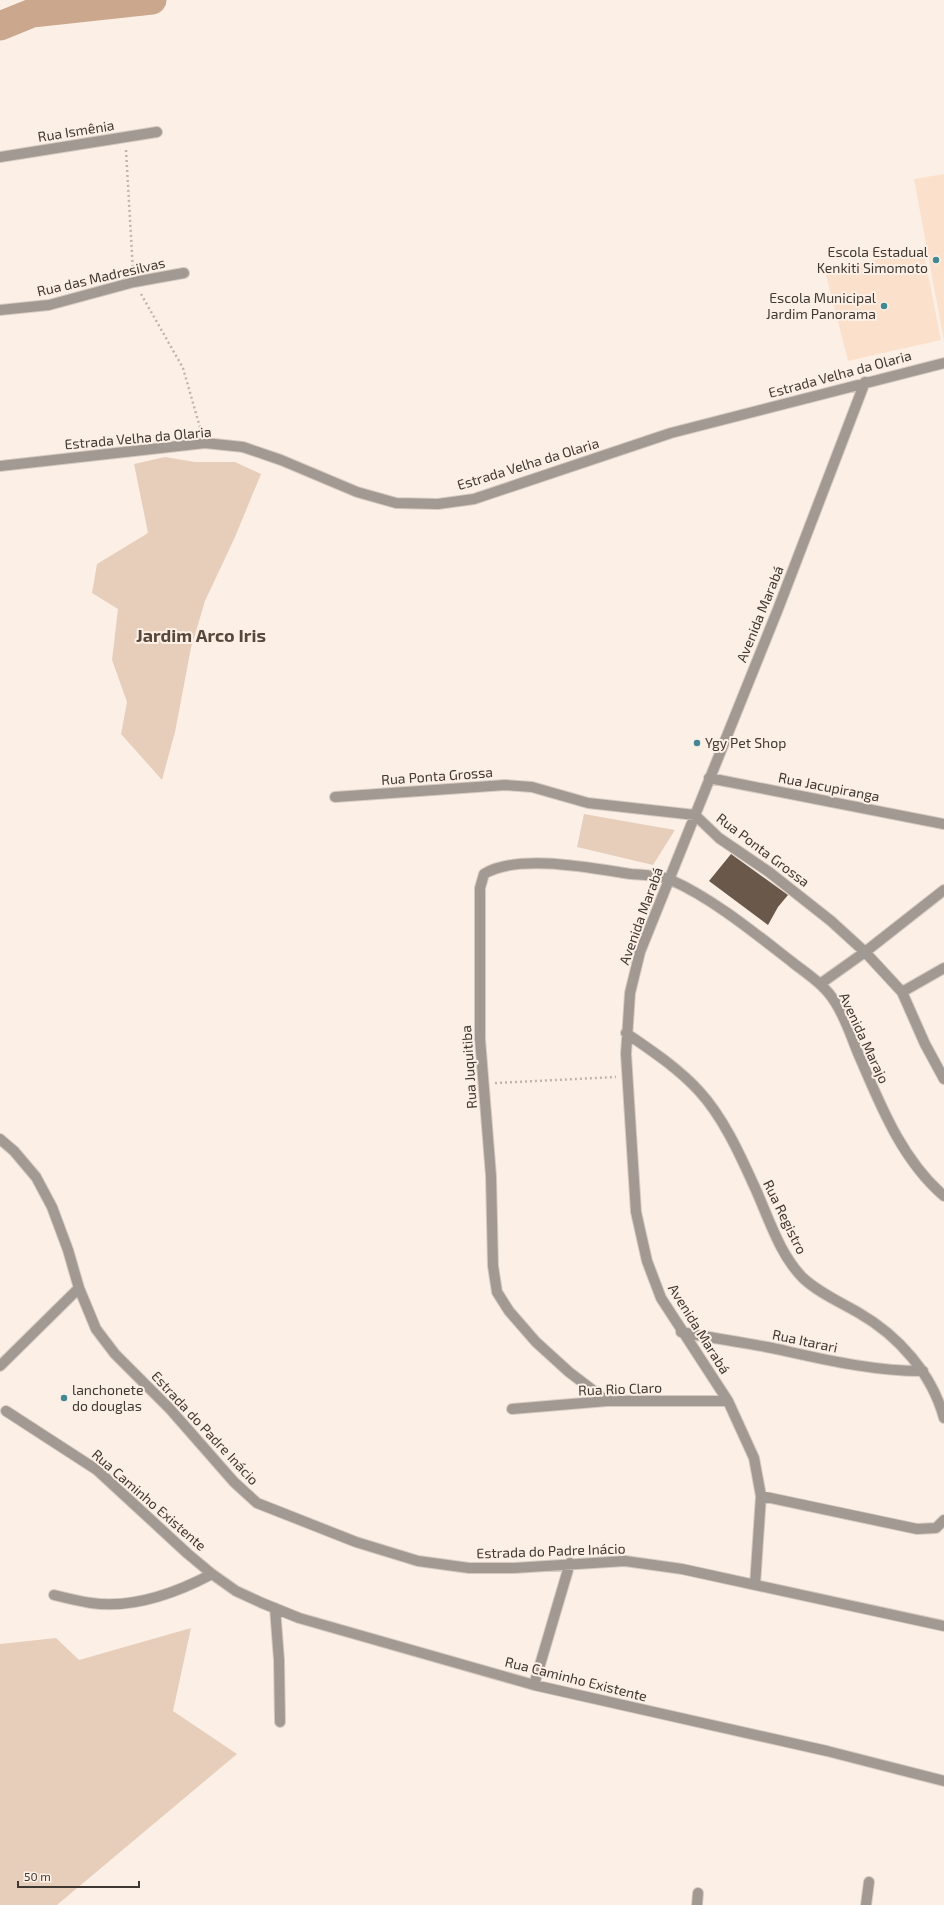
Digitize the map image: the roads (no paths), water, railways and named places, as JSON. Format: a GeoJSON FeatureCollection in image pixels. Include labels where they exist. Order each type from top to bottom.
{"type":"FeatureCollection","features":[{"type":"Feature","properties":{"kind":"street","name":"Rua Ismênia"},"geometry":{"type":"LineString","coordinates":[[0,157],[157,132]]}},
{"type":"Feature","properties":{"kind":"street","name":"Rua das Madresilvas"},"geometry":{"type":"LineString","coordinates":[[0,310],[49,305],[134,282],[184,273]]}},
{"type":"Feature","properties":{"kind":"street","name":"Estrada Velha da Olaria"},"geometry":{"type":"LineString","coordinates":[[0,466],[205,443],[243,447],[281,460],[357,492],[396,503],[438,504],[474,499],[671,433],[865,382],[944,363]]}},
{"type":"Feature","properties":{"kind":"street","name":"Avenida Marabá"},"geometry":{"type":"LineString","coordinates":[[755,1585],[761,1496],[754,1458],[728,1401],[681,1332],[661,1298],[647,1261],[636,1212],[626,1033],[630,993],[640,952],[778,609],[865,382]]}},
{"type":"Feature","properties":{"kind":"street","name":"Rua Jacupiranga"},"geometry":{"type":"LineString","coordinates":[[709,778],[944,824]]}},
{"type":"Feature","properties":{"kind":"street","name":"Rua Ponta Grossa"},"geometry":{"type":"LineString","coordinates":[[335,797],[505,785],[532,787],[588,803],[695,815],[720,838],[769,872],[831,920],[866,952],[902,992],[925,1044],[944,1079]]}},
{"type":"Feature","properties":{"kind":"street","name":"Rua Juquitiba"},"geometry":{"type":"LineString","coordinates":[[607,1401],[569,1372],[536,1342],[509,1311],[497,1292],[493,1266],[491,1176],[480,1039],[480,888],[484,874],[501,866],[527,863],[584,867],[670,879]]}},
{"type":"Feature","properties":{"kind":"street","name":"Avenida Marajo"},"geometry":{"type":"LineString","coordinates":[[670,879],[716,906],[760,937],[820,984],[835,1002],[879,1103],[902,1146],[920,1171],[944,1196]]}},
{"type":"Feature","properties":{"kind":"street"},"geometry":{"type":"LineString","coordinates":[[820,984],[866,952],[944,890]]}},
{"type":"Feature","properties":{"kind":"street"},"geometry":{"type":"LineString","coordinates":[[902,992],[944,968]]}},
{"type":"Feature","properties":{"kind":"street","name":"Rua Registro"},"geometry":{"type":"LineString","coordinates":[[626,1033],[672,1065],[700,1092],[721,1121],[755,1188],[784,1253],[802,1278],[828,1296],[860,1314],[894,1338],[923,1371],[941,1407],[944,1418]]}},
{"type":"Feature","properties":{"kind":"street","name":"Estrada do Padre Inácio"},"geometry":{"type":"LineString","coordinates":[[0,1140],[14,1151],[36,1176],[52,1207],[68,1250],[79,1288],[96,1329],[115,1354],[170,1409],[234,1482],[257,1503],[356,1542],[418,1561],[469,1568],[514,1568],[625,1561],[682,1569],[944,1626]]}},
{"type":"Feature","properties":{"kind":"street"},"geometry":{"type":"LineString","coordinates":[[0,1366],[79,1288]]}},
{"type":"Feature","properties":{"kind":"street","name":"Rua Itarari"},"geometry":{"type":"LineString","coordinates":[[681,1332],[771,1348],[868,1368],[892,1371],[923,1371]]}},
{"type":"Feature","properties":{"kind":"street","name":"Rua Rio Claro"},"geometry":{"type":"LineString","coordinates":[[512,1409],[607,1401],[728,1401]]}},
{"type":"Feature","properties":{"kind":"street","name":"Rua Caminho Existente"},"geometry":{"type":"LineString","coordinates":[[6,1411],[97,1470],[188,1554],[212,1574],[236,1591],[274,1608],[300,1618],[534,1685],[827,1751],[944,1781]]}},
{"type":"Feature","properties":{"kind":"street"},"geometry":{"type":"LineString","coordinates":[[761,1496],[917,1529],[936,1528],[944,1520]]}},
{"type":"Feature","properties":{"kind":"street"},"geometry":{"type":"LineString","coordinates":[[534,1685],[570,1564]]}},
{"type":"Feature","properties":{"kind":"street"},"geometry":{"type":"LineString","coordinates":[[54,1595],[91,1603],[119,1604],[171,1593],[187,1587],[212,1574]]}},
{"type":"Feature","properties":{"kind":"street"},"geometry":{"type":"LineString","coordinates":[[274,1608],[279,1660],[280,1722]]}},
{"type":"Feature","properties":{"kind":"street"},"geometry":{"type":"LineString","coordinates":[[866,1905],[869,1882]]}},
{"type":"Feature","properties":{"kind":"street"},"geometry":{"type":"LineString","coordinates":[[697,1905],[698,1893]]}},
{"type":"Feature","properties":{"kind":"waterway"},"geometry":{"type":"LineString","coordinates":[[0,26],[32,13],[152,0]]}},
{"type":"Feature","properties":{"kind":"place","name":"Escola Estadual Kenkiti Simomoto"},"geometry":{"type":"Point","coordinates":[936,260]}},
{"type":"Feature","properties":{"kind":"place","name":"Escola Municipal Jardim Panorama"},"geometry":{"type":"Point","coordinates":[884,306]}},
{"type":"Feature","properties":{"kind":"place","name":"Ygy Pet Shop"},"geometry":{"type":"Point","coordinates":[697,743]}},
{"type":"Feature","properties":{"kind":"place","name":"lanchonete do douglas"},"geometry":{"type":"Point","coordinates":[64,1398]}},
{"type":"Feature","properties":{"kind":"district","name":"Jardim Arco Iris"},"geometry":{"type":"Point","coordinates":[201,636]}}]}
